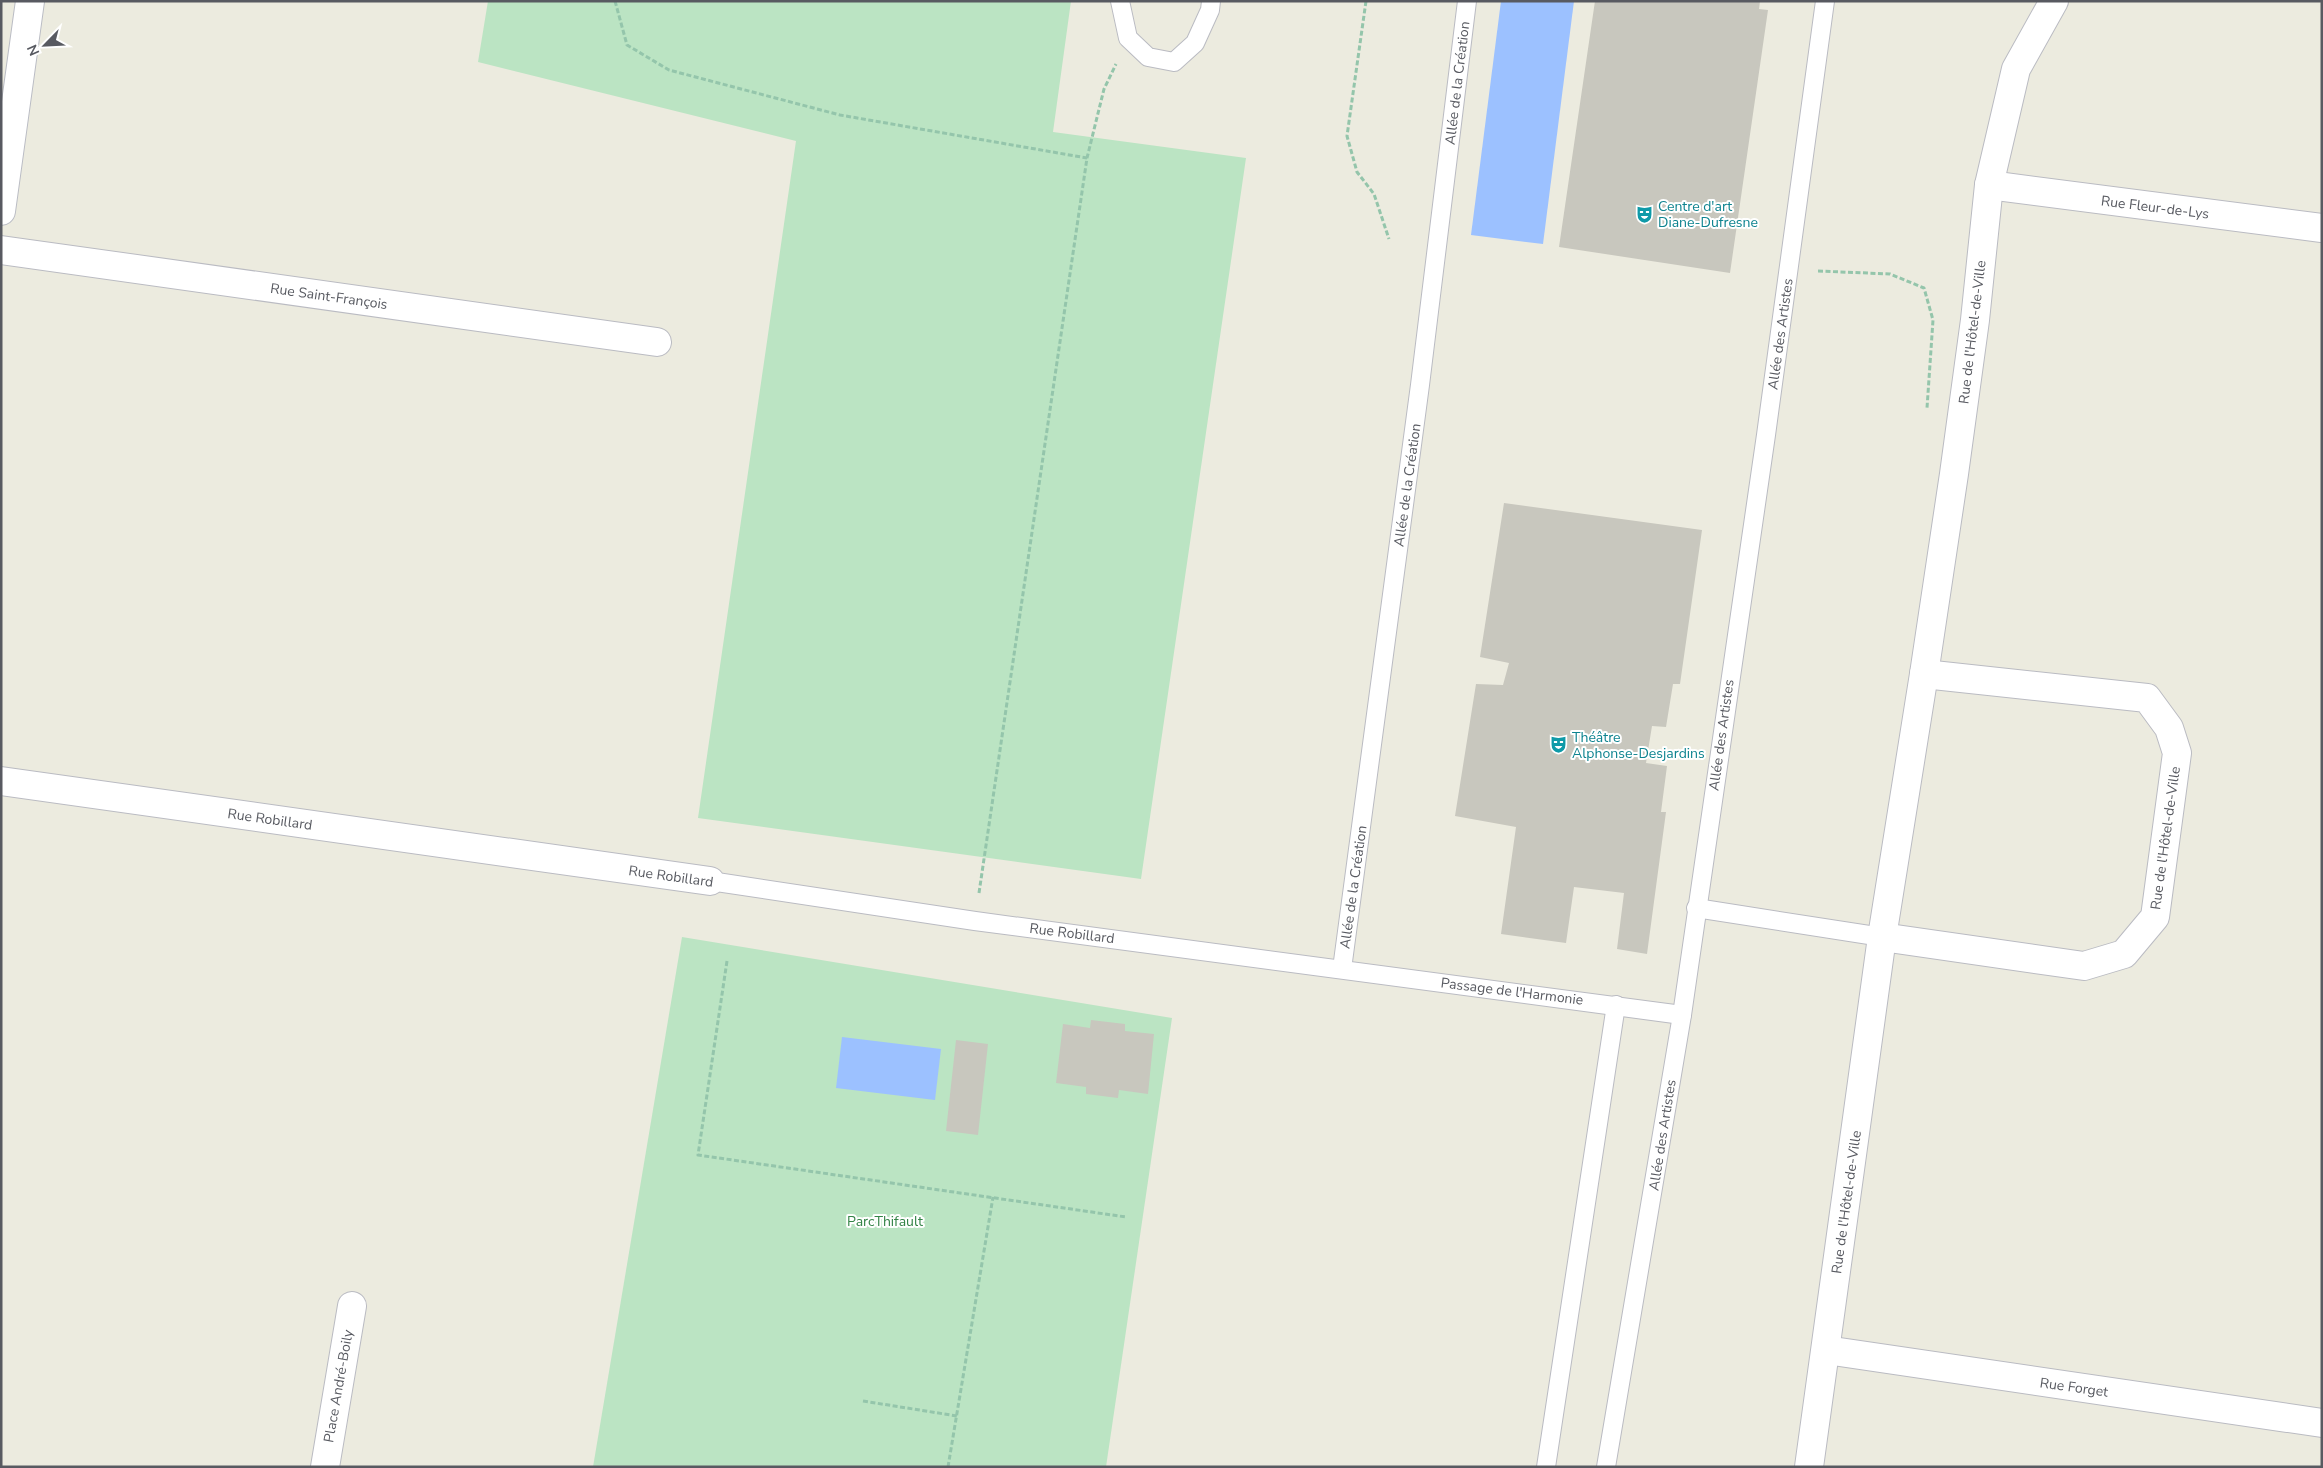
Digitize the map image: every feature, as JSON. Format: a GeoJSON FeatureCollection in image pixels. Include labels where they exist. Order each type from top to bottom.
{"type":"FeatureCollection","features":[{"type":"Feature","properties":{"kind":"street"},"geometry":{"type":"LineString","coordinates":[[1,211],[30,1]]}},
{"type":"Feature","properties":{"kind":"street","name":"Rue de l'Hôtel-de-Ville"},"geometry":{"type":"LineString","coordinates":[[1809,1467],[1882,937],[1924,674],[1975,320],[1988,185],[2016,68],[2054,1]]}},
{"type":"Feature","properties":{"kind":"street","name":"Rue Fleur-de-Lys"},"geometry":{"type":"LineString","coordinates":[[1988,185],[2322,228]]}},
{"type":"Feature","properties":{"kind":"street","name":"Rue Saint-François"},"geometry":{"type":"LineString","coordinates":[[1,250],[657,342]]}},
{"type":"Feature","properties":{"kind":"street","name":"Rue de l'Hôtel-de-Ville"},"geometry":{"type":"LineString","coordinates":[[1882,937],[2084,966],[2124,954],[2155,917],[2177,753],[2169,728],[2147,698],[1924,674]]}},
{"type":"Feature","properties":{"kind":"street","name":"Rue Robillard"},"geometry":{"type":"LineString","coordinates":[[1,782],[710,881]]}},
{"type":"Feature","properties":{"kind":"street","name":"Place André-Boily"},"geometry":{"type":"LineString","coordinates":[[325,1467],[352,1306]]}},
{"type":"Feature","properties":{"kind":"street","name":"Rue Forget"},"geometry":{"type":"LineString","coordinates":[[1826,1350],[2322,1423]]}},
{"type":"Feature","properties":{"kind":"lane"},"geometry":{"type":"LineString","coordinates":[[1120,1],[1128,38],[1148,57],[1174,62],[1195,43],[1210,10],[1211,1]]}},
{"type":"Feature","properties":{"kind":"lane","name":"Allée de la Création"},"geometry":{"type":"LineString","coordinates":[[1342,968],[1419,394],[1468,1]]}},
{"type":"Feature","properties":{"kind":"lane","name":"Allée des Artistes"},"geometry":{"type":"LineString","coordinates":[[1606,1467],[1682,1014],[1765,445],[1826,1]]}},
{"type":"Feature","properties":{"kind":"lane","name":"Rue Robillard"},"geometry":{"type":"LineString","coordinates":[[710,881],[975,921],[1342,968]]}},
{"type":"Feature","properties":{"kind":"lane"},"geometry":{"type":"LineString","coordinates":[[1696,908],[1882,937]]}},
{"type":"Feature","properties":{"kind":"lane","name":"Passage de l'Harmonie"},"geometry":{"type":"LineString","coordinates":[[1342,968],[1682,1014]]}},
{"type":"Feature","properties":{"kind":"lane"},"geometry":{"type":"LineString","coordinates":[[1546,1467],[1616,1005]]}},
{"type":"Feature","properties":{"kind":"path"},"geometry":{"type":"LineString","coordinates":[[614,1],[627,46],[669,70],[840,115],[1088,158]]}},
{"type":"Feature","properties":{"kind":"path"},"geometry":{"type":"LineString","coordinates":[[1366,1],[1347,136],[1357,172],[1374,194],[1389,239]]}},
{"type":"Feature","properties":{"kind":"path"},"geometry":{"type":"LineString","coordinates":[[975,921],[1088,158],[1104,89],[1128,38]]}},
{"type":"Feature","properties":{"kind":"path"},"geometry":{"type":"LineString","coordinates":[[1788,270],[1890,274],[1924,288],[1933,320],[1927,410]]}},
{"type":"Feature","properties":{"kind":"path"},"geometry":{"type":"LineString","coordinates":[[727,961],[698,1155],[1126,1217]]}},
{"type":"Feature","properties":{"kind":"path"},"geometry":{"type":"LineString","coordinates":[[948,1467],[993,1198]]}},
{"type":"Feature","properties":{"kind":"path"},"geometry":{"type":"LineString","coordinates":[[863,1401],[957,1416]]}},
{"type":"Feature","properties":{"kind":"green space"},"geometry":{"type":"Polygon","coordinates":[[[488,1],[1071,1],[1053,132],[1246,158],[1141,879],[698,818],[796,141],[478,62],[488,1]]]}},
{"type":"Feature","properties":{"kind":"green space","name":"ParcThifault"},"geometry":{"type":"Polygon","coordinates":[[[682,937],[1172,1018],[1106,1467],[593,1467],[682,937]]]}},
{"type":"Feature","properties":{"kind":"water"},"geometry":{"type":"Polygon","coordinates":[[[1501,1],[1574,1],[1543,244],[1471,235],[1501,1]]]}},
{"type":"Feature","properties":{"kind":"water"},"geometry":{"type":"Polygon","coordinates":[[[842,1037],[941,1049],[935,1100],[836,1088],[842,1037]]]}},
{"type":"Feature","properties":{"kind":"building"},"geometry":{"type":"Polygon","coordinates":[[[1595,1],[1760,1],[1759,9],[1768,10],[1730,273],[1559,247],[1595,1]]]}},
{"type":"Feature","properties":{"kind":"building","name":"Théâtre Alphonse-Desjardins"},"geometry":{"type":"Polygon","coordinates":[[[1504,503],[1702,530],[1680,684],[1673,684],[1666,727],[1652,726],[1646,763],[1667,766],[1661,812],[1666,812],[1647,954],[1617,949],[1624,893],[1574,887],[1566,943],[1501,934],[1516,827],[1455,816],[1476,684],[1503,685],[1509,663],[1480,657],[1504,503]]]}},
{"type":"Feature","properties":{"kind":"building"},"geometry":{"type":"Polygon","coordinates":[[[1091,1020],[1125,1024],[1125,1031],[1154,1034],[1148,1094],[1119,1090],[1118,1098],[1086,1094],[1086,1087],[1056,1083],[1063,1024],[1090,1028],[1091,1020]]]}},
{"type":"Feature","properties":{"kind":"building"},"geometry":{"type":"Polygon","coordinates":[[[956,1040],[988,1044],[978,1135],[946,1131],[956,1040]]]}},
{"type":"Feature","properties":{"kind":"place","name":"Centre d'art Diane-Dufresne"},"geometry":{"type":"Point","coordinates":[1644,214]}},
{"type":"Feature","properties":{"kind":"place","name":"Théâtre Alphonse-Desjardins"},"geometry":{"type":"Point","coordinates":[1558,745]}}]}
